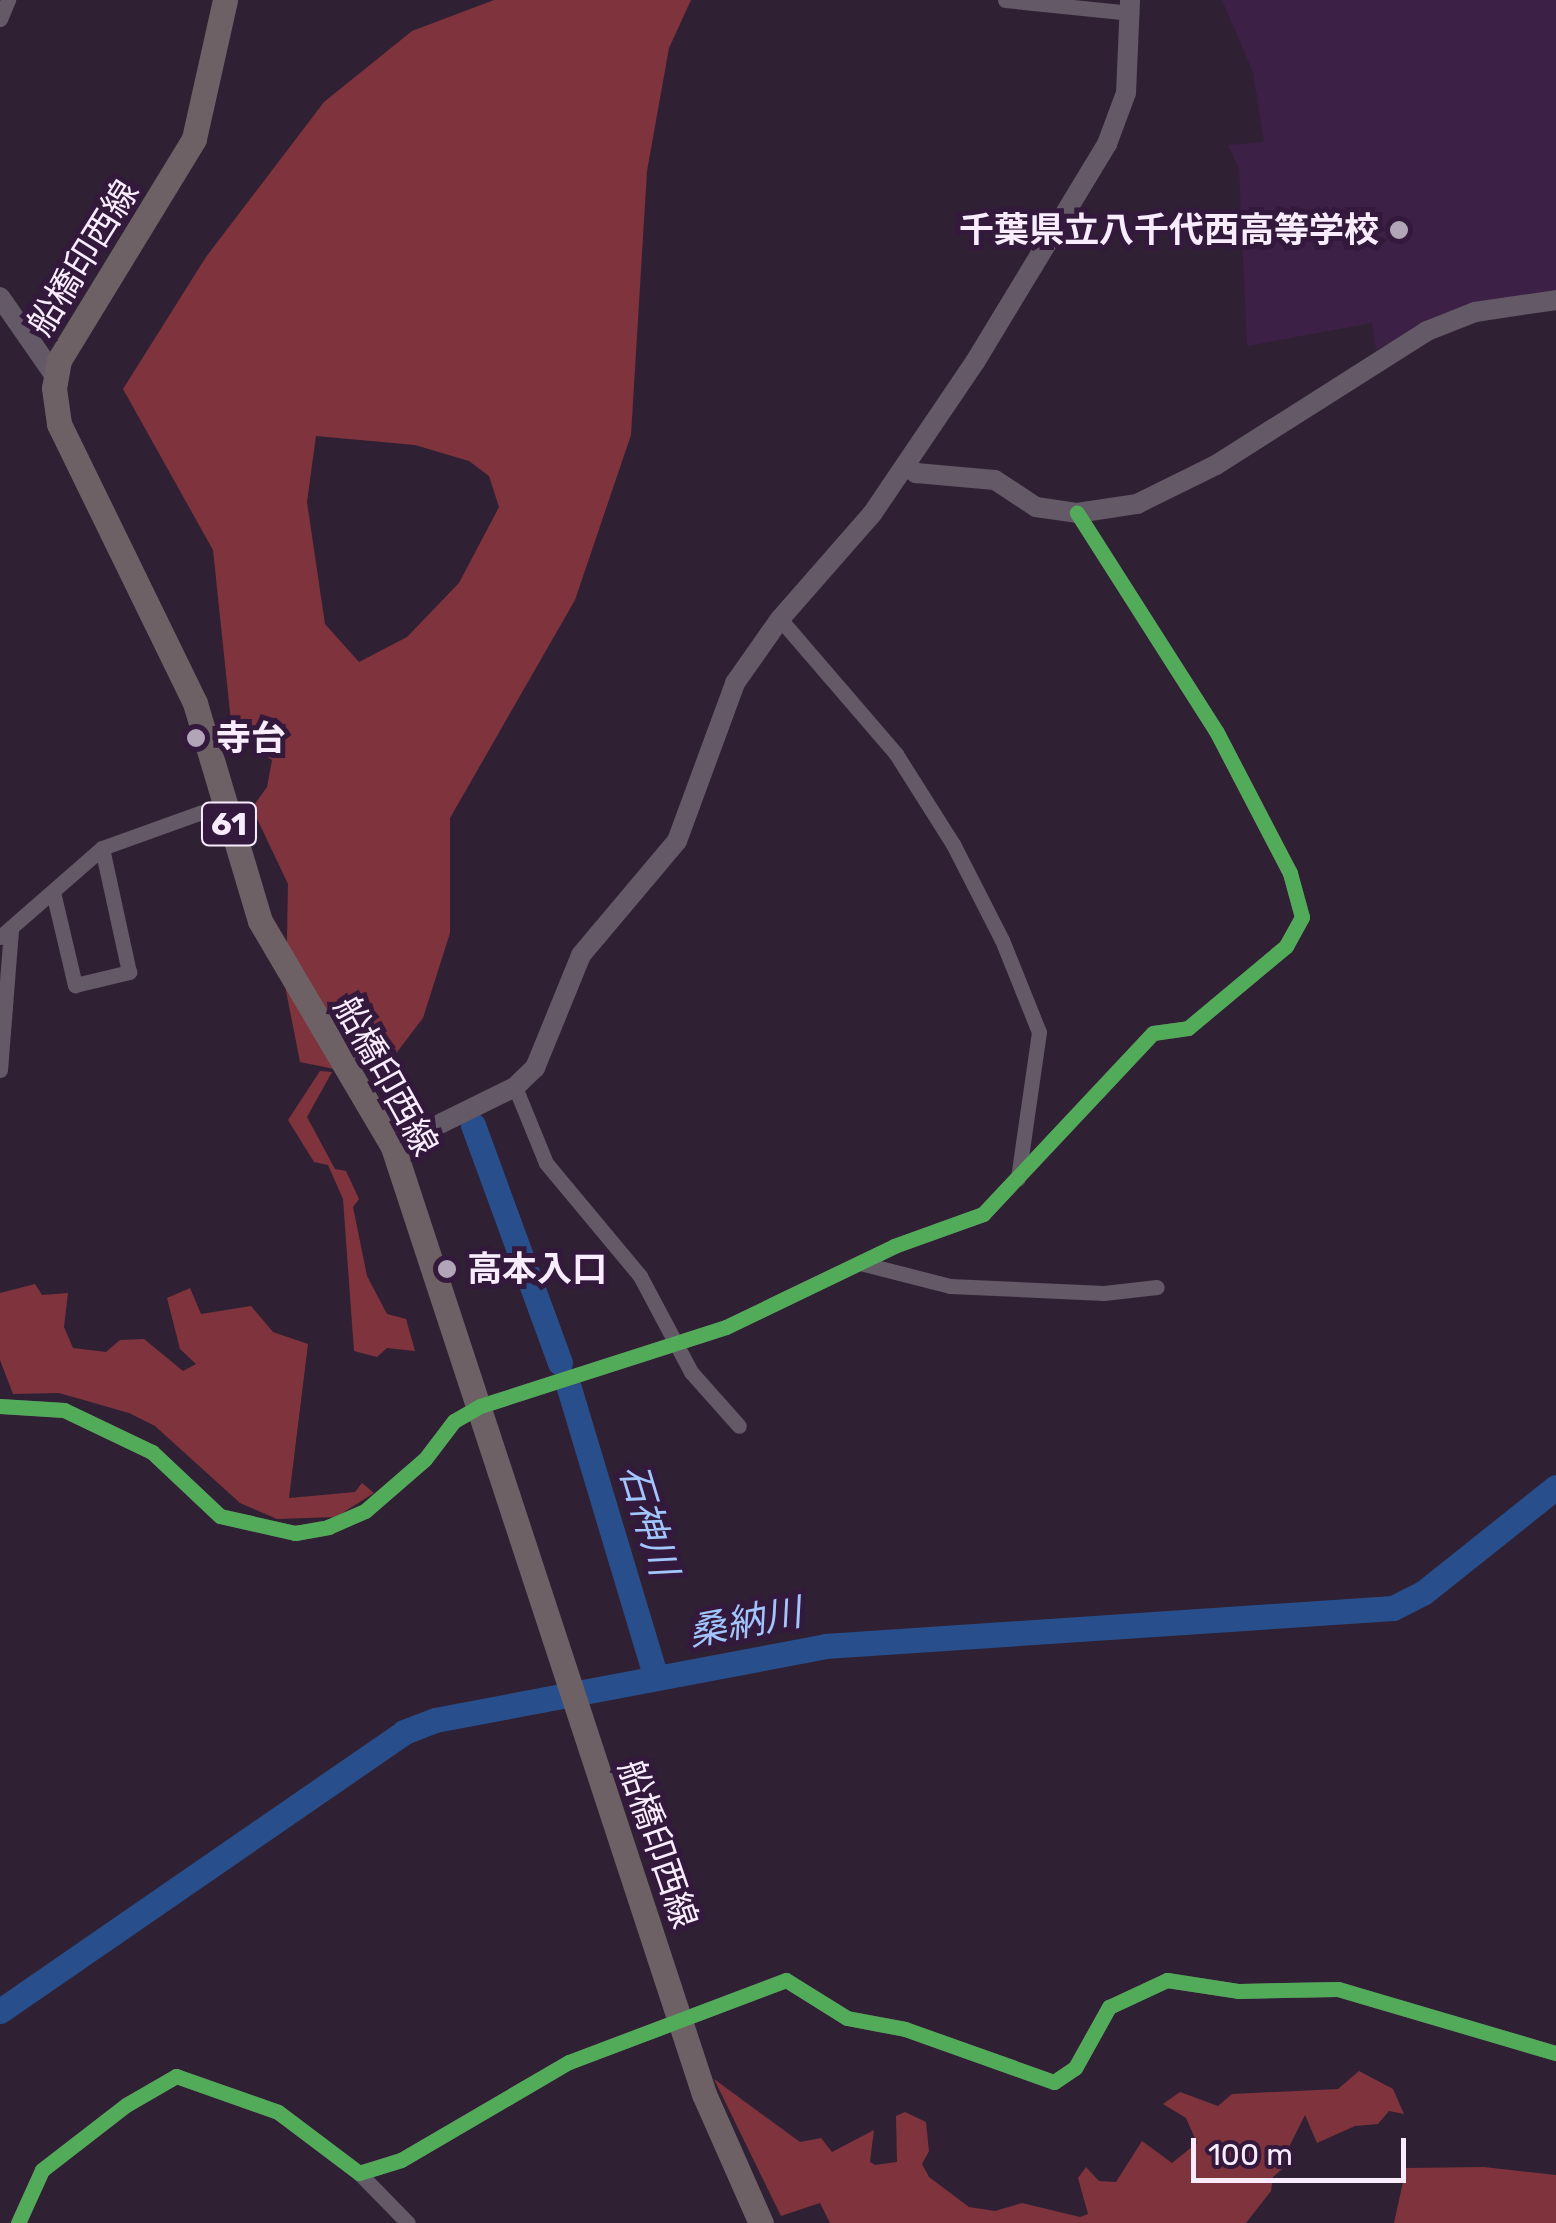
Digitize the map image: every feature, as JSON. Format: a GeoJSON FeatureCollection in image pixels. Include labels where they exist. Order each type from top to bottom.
{"type":"FeatureCollection","features":[{"type":"Feature","properties":{"kind":"main road","name":"船橋印西線"},"geometry":{"type":"LineString","coordinates":[[225,0],[194,139],[65,345],[55,376],[68,453],[183,673],[260,920],[392,1147],[719,2132],[761,2223]]}},
{"type":"Feature","properties":{"kind":"street"},"geometry":{"type":"LineString","coordinates":[[0,19],[8,0]]}},
{"type":"Feature","properties":{"kind":"street"},"geometry":{"type":"LineString","coordinates":[[392,1147],[515,1087],[535,1068],[581,955],[678,841],[735,683],[780,619],[851,540],[906,465],[1106,144],[1126,93],[1131,7],[1004,0]]}},
{"type":"Feature","properties":{"kind":"street"},"geometry":{"type":"LineString","coordinates":[[0,297],[55,376]]}},
{"type":"Feature","properties":{"kind":"street"},"geometry":{"type":"LineString","coordinates":[[906,465],[916,473],[996,480],[1036,507],[1077,514],[1137,504],[1216,465],[1427,332],[1504,304],[1556,300]]}},
{"type":"Feature","properties":{"kind":"street"},"geometry":{"type":"LineString","coordinates":[[0,1406],[64,1410],[152,1452],[220,1516],[295,1532],[366,1510],[425,1459],[454,1420],[480,1406],[673,1340],[726,1327],[860,1263],[968,1224],[1018,1178],[1152,1034],[1188,1028],[1286,946],[1302,917],[1290,874],[1216,732],[1077,514]]}},
{"type":"Feature","properties":{"kind":"street"},"geometry":{"type":"LineString","coordinates":[[780,619],[896,754],[953,844],[1002,940],[1038,1032],[1018,1178]]}},
{"type":"Feature","properties":{"kind":"street"},"geometry":{"type":"LineString","coordinates":[[0,1070],[5,933],[102,848],[224,804]]}},
{"type":"Feature","properties":{"kind":"street"},"geometry":{"type":"LineString","coordinates":[[53,892],[75,984],[130,972],[102,848]]}},
{"type":"Feature","properties":{"kind":"street"},"geometry":{"type":"LineString","coordinates":[[515,1087],[546,1163],[640,1276],[673,1340],[739,1426]]}},
{"type":"Feature","properties":{"kind":"street"},"geometry":{"type":"LineString","coordinates":[[860,1263],[950,1286],[1089,1293],[1157,1287]]}},
{"type":"Feature","properties":{"kind":"street"},"geometry":{"type":"LineString","coordinates":[[358,2173],[400,2160],[558,2067],[786,1980],[847,2018],[905,2029],[1054,2082],[1075,2068],[1109,2007],[1140,1988],[1185,1979],[1238,1991],[1338,1989],[1556,2053]]}},
{"type":"Feature","properties":{"kind":"street"},"geometry":{"type":"LineString","coordinates":[[18,2223],[42,2170],[126,2105],[176,2076],[278,2112],[358,2173],[408,2223]]}},
{"type":"Feature","properties":{"kind":"shaded area"},"geometry":{"type":"Polygon","coordinates":[[[494,0],[691,0],[669,48],[647,171],[631,435],[575,600],[450,818],[450,933],[423,1018],[394,1056],[349,1072],[300,1062],[286,991],[288,884],[252,808],[267,787],[272,760],[232,731],[213,550],[123,389],[206,257],[324,102],[412,31],[494,0]],[[316,436],[307,502],[325,624],[359,662],[407,637],[459,583],[499,507],[489,476],[469,461],[415,445],[316,436]]]}},
{"type":"Feature","properties":{"kind":"shaded area","name":"千葉県立八千代西高等学校"},"geometry":{"type":"Polygon","coordinates":[[[1222,0],[1556,0],[1556,291],[1470,304],[1376,350],[1372,323],[1247,346],[1239,169],[1228,145],[1264,142],[1253,72],[1222,0]]]}},
{"type":"Feature","properties":{"kind":"shaded area"},"geometry":{"type":"Polygon","coordinates":[[[320,1071],[332,1072],[307,1117],[335,1169],[346,1171],[359,1199],[353,1207],[367,1276],[387,1314],[406,1319],[415,1351],[387,1348],[377,1357],[354,1351],[343,1199],[328,1165],[314,1162],[288,1120],[320,1071]]]}},
{"type":"Feature","properties":{"kind":"shaded area"},"geometry":{"type":"Polygon","coordinates":[[[35,1284],[42,1295],[68,1293],[64,1327],[73,1348],[106,1352],[120,1340],[144,1339],[183,1371],[196,1364],[180,1349],[167,1298],[190,1288],[201,1314],[251,1306],[273,1332],[308,1344],[289,1498],[355,1492],[362,1483],[374,1493],[336,1517],[277,1519],[240,1503],[155,1426],[129,1413],[59,1393],[13,1394],[0,1360],[0,1293],[35,1284]]]}},
{"type":"Feature","properties":{"kind":"shaded area"},"geometry":{"type":"Polygon","coordinates":[[[1359,2071],[1393,2089],[1404,2114],[1389,2111],[1378,2124],[1355,2126],[1317,2143],[1305,2115],[1288,2149],[1292,2160],[1273,2177],[1271,2191],[1246,2223],[830,2223],[820,2203],[781,2216],[714,2079],[800,2142],[821,2138],[832,2152],[874,2130],[870,2162],[875,2165],[897,2162],[896,2116],[905,2112],[926,2122],[929,2151],[922,2164],[929,2177],[969,2207],[995,2211],[1022,2203],[1080,2217],[1088,2214],[1078,2178],[1086,2167],[1099,2181],[1116,2182],[1142,2141],[1172,2163],[1197,2143],[1186,2118],[1163,2104],[1180,2092],[1218,2106],[1232,2094],[1338,2089],[1359,2071]]]}},
{"type":"Feature","properties":{"kind":"shaded area"},"geometry":{"type":"Polygon","coordinates":[[[1484,2167],[1556,2175],[1556,2223],[1394,2223],[1406,2168],[1484,2167]]]}},
{"type":"Feature","properties":{"kind":"waterway","name":"石神川"},"geometry":{"type":"LineString","coordinates":[[473,1125],[560,1363]]}},
{"type":"Feature","properties":{"kind":"waterway","name":"石神川"},"geometry":{"type":"LineString","coordinates":[[569,1388],[655,1674]]}},
{"type":"Feature","properties":{"kind":"waterway","name":"桑納川"},"geometry":{"type":"LineString","coordinates":[[0,2011],[404,1732],[435,1720],[825,1646],[1393,1608],[1423,1593],[1556,1487]]}},
{"type":"Feature","properties":{"kind":"cycle path"},"geometry":{"type":"LineString","coordinates":[[0,1406],[64,1410],[152,1452],[220,1516],[295,1533],[328,1527],[365,1511],[425,1459],[454,1421],[480,1406],[726,1327],[894,1246],[983,1214],[1153,1033],[1188,1028],[1286,946],[1302,917],[1290,873],[1216,731],[1077,513]]}},
{"type":"Feature","properties":{"kind":"cycle path"},"geometry":{"type":"LineString","coordinates":[[18,2223],[42,2170],[126,2105],[176,2076],[278,2112],[359,2173],[401,2160],[569,2062],[786,1980],[847,2018],[905,2029],[1054,2082],[1075,2068],[1109,2007],[1167,1980],[1239,1991],[1338,1989],[1556,2053]]}},
{"type":"Feature","properties":{"kind":"place","name":"千葉県立八千代西高等学校"},"geometry":{"type":"Point","coordinates":[1399,230]}},
{"type":"Feature","properties":{"kind":"place","name":"寺台"},"geometry":{"type":"Point","coordinates":[196,738]}},
{"type":"Feature","properties":{"kind":"place","name":"高本入口"},"geometry":{"type":"Point","coordinates":[447,1269]}}]}
